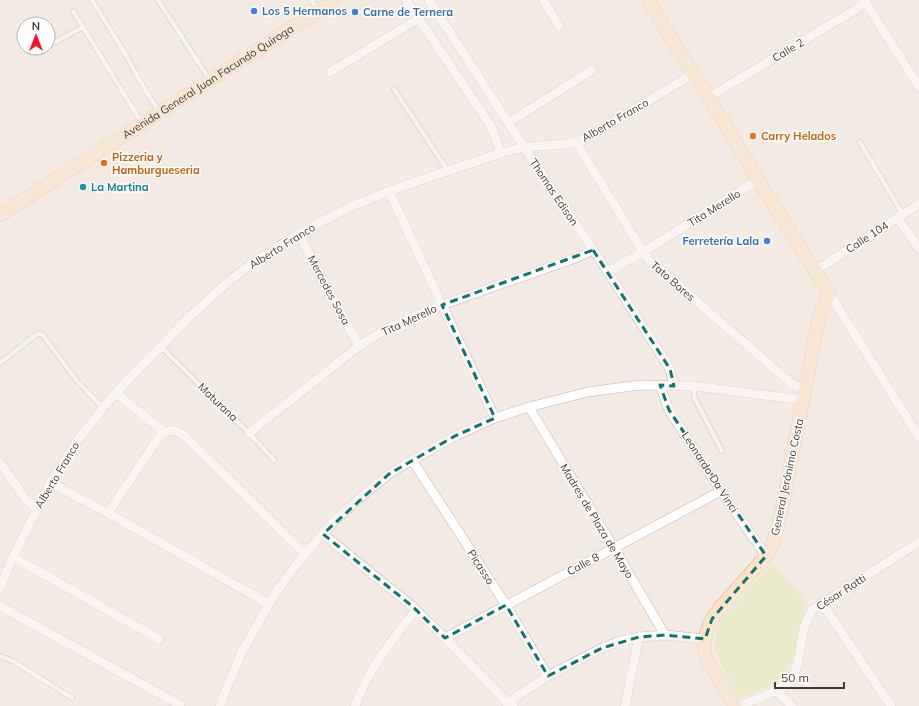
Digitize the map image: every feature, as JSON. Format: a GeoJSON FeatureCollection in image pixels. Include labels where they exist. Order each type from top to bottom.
{"type":"FeatureCollection","features":[{"type":"Feature","properties":{"kind":"street","name":"Avenida General Juan Facundo Quiroga"},"geometry":{"type":"LineString","coordinates":[[0,216],[210,81],[315,5],[335,0]]}},
{"type":"Feature","properties":{"kind":"street"},"geometry":{"type":"LineString","coordinates":[[406,0],[490,126],[501,153]]}},
{"type":"Feature","properties":{"kind":"street","name":"Thomas Edison"},"geometry":{"type":"LineString","coordinates":[[429,0],[670,369],[674,386]]}},
{"type":"Feature","properties":{"kind":"street"},"geometry":{"type":"LineString","coordinates":[[543,0],[559,26]]}},
{"type":"Feature","properties":{"kind":"street"},"geometry":{"type":"LineString","coordinates":[[648,0],[693,74],[709,97],[758,180],[919,437]]}},
{"type":"Feature","properties":{"kind":"street"},"geometry":{"type":"LineString","coordinates":[[865,0],[919,87]]}},
{"type":"Feature","properties":{"kind":"street","name":"Calle 2"},"geometry":{"type":"LineString","coordinates":[[709,97],[858,8],[865,0]]}},
{"type":"Feature","properties":{"kind":"street"},"geometry":{"type":"LineString","coordinates":[[330,72],[418,19]]}},
{"type":"Feature","properties":{"kind":"street"},"geometry":{"type":"LineString","coordinates":[[508,123],[592,70]]}},
{"type":"Feature","properties":{"kind":"street","name":"Alberto Franco"},"geometry":{"type":"LineString","coordinates":[[0,588],[50,483],[78,440],[103,408],[188,318],[228,282],[256,261],[321,222],[350,207],[389,191],[501,153],[524,147],[566,144],[583,140],[693,74]]}},
{"type":"Feature","properties":{"kind":"street","name":"Tato Bores"},"geometry":{"type":"LineString","coordinates":[[576,142],[648,259],[804,393]]}},
{"type":"Feature","properties":{"kind":"street","name":"Tita Merello"},"geometry":{"type":"LineString","coordinates":[[608,272],[643,252],[758,180]]}},
{"type":"Feature","properties":{"kind":"street"},"geometry":{"type":"LineString","coordinates":[[389,191],[495,418]]}},
{"type":"Feature","properties":{"kind":"street","name":"Calle 104"},"geometry":{"type":"LineString","coordinates":[[815,271],[919,204]]}},
{"type":"Feature","properties":{"kind":"street"},"geometry":{"type":"LineString","coordinates":[[900,216],[919,249]]}},
{"type":"Feature","properties":{"kind":"street","name":"Mercedes Sosa"},"geometry":{"type":"LineString","coordinates":[[299,235],[359,346]]}},
{"type":"Feature","properties":{"kind":"street","name":"Tita Merello"},"geometry":{"type":"LineString","coordinates":[[249,433],[359,346],[390,327],[442,305],[578,257],[593,250]]}},
{"type":"Feature","properties":{"kind":"street","name":"General Jerónimo Costa"},"geometry":{"type":"LineString","coordinates":[[735,706],[707,660],[704,651],[705,639],[712,618],[766,556],[772,547],[780,518],[819,318],[829,293]]}},
{"type":"Feature","properties":{"kind":"street"},"geometry":{"type":"LineString","coordinates":[[220,706],[222,697],[241,654],[281,585],[305,554],[334,522],[389,474],[454,436],[495,418],[529,407],[588,392],[638,385],[694,386],[804,393]]}},
{"type":"Feature","properties":{"kind":"street","name":"Leonardo Da Vinci"},"geometry":{"type":"LineString","coordinates":[[660,385],[670,410],[721,491],[766,556]]}},
{"type":"Feature","properties":{"kind":"street"},"geometry":{"type":"LineString","coordinates":[[116,393],[165,433]]}},
{"type":"Feature","properties":{"kind":"street","name":"Madres de Plaza de Mayo"},"geometry":{"type":"LineString","coordinates":[[529,407],[665,635]]}},
{"type":"Feature","properties":{"kind":"street"},"geometry":{"type":"LineString","coordinates":[[108,513],[162,434],[170,430],[176,430],[185,436],[305,554]]}},
{"type":"Feature","properties":{"kind":"street","name":"Picasso"},"geometry":{"type":"LineString","coordinates":[[412,460],[506,605],[548,676]]}},
{"type":"Feature","properties":{"kind":"street"},"geometry":{"type":"LineString","coordinates":[[0,462],[4,477],[26,500],[37,508]]}},
{"type":"Feature","properties":{"kind":"street"},"geometry":{"type":"LineString","coordinates":[[50,483],[108,513],[269,604]]}},
{"type":"Feature","properties":{"kind":"street","name":"Calle 8"},"geometry":{"type":"LineString","coordinates":[[445,638],[721,491]]}},
{"type":"Feature","properties":{"kind":"street"},"geometry":{"type":"LineString","coordinates":[[323,534],[416,610],[509,705],[517,696],[548,676],[602,648],[618,642],[639,637],[665,635],[705,639]]}},
{"type":"Feature","properties":{"kind":"street","name":"César Ratti"},"geometry":{"type":"LineString","coordinates":[[740,706],[781,688],[789,682],[797,665],[806,621],[812,610],[919,542]]}},
{"type":"Feature","properties":{"kind":"street"},"geometry":{"type":"LineString","coordinates":[[13,558],[159,639]]}},
{"type":"Feature","properties":{"kind":"street"},"geometry":{"type":"LineString","coordinates":[[822,603],[891,706]]}},
{"type":"Feature","properties":{"kind":"street"},"geometry":{"type":"LineString","coordinates":[[0,606],[180,705]]}},
{"type":"Feature","properties":{"kind":"street"},"geometry":{"type":"LineString","coordinates":[[355,706],[360,692],[377,661],[416,610]]}},
{"type":"Feature","properties":{"kind":"street"},"geometry":{"type":"LineString","coordinates":[[625,706],[639,637]]}},
{"type":"Feature","properties":{"kind":"street"},"geometry":{"type":"LineString","coordinates":[[776,690],[792,706]]}},
{"type":"Feature","properties":{"kind":"lane"},"geometry":{"type":"LineString","coordinates":[[92,0],[160,113]]}},
{"type":"Feature","properties":{"kind":"lane"},"geometry":{"type":"LineString","coordinates":[[158,0],[210,81]]}},
{"type":"Feature","properties":{"kind":"lane"},"geometry":{"type":"LineString","coordinates":[[73,11],[143,124]]}},
{"type":"Feature","properties":{"kind":"lane"},"geometry":{"type":"LineString","coordinates":[[56,42],[83,27]]}},
{"type":"Feature","properties":{"kind":"lane"},"geometry":{"type":"LineString","coordinates":[[394,88],[448,171]]}},
{"type":"Feature","properties":{"kind":"lane"},"geometry":{"type":"LineString","coordinates":[[860,142],[900,216]]}},
{"type":"Feature","properties":{"kind":"lane"},"geometry":{"type":"LineString","coordinates":[[0,363],[37,334],[42,334],[77,381],[103,408]]}},
{"type":"Feature","properties":{"kind":"lane","name":"Maturana"},"geometry":{"type":"LineString","coordinates":[[160,346],[249,433],[274,460]]}},
{"type":"Feature","properties":{"kind":"lane"},"geometry":{"type":"LineString","coordinates":[[694,386],[694,397],[722,451]]}},
{"type":"Feature","properties":{"kind":"lane"},"geometry":{"type":"LineString","coordinates":[[0,656],[13,661],[72,698]]}},
{"type":"Feature","properties":{"kind":"highlighted area"},"geometry":{"type":"Polygon","coordinates":[[[593,250],[670,369],[674,386],[660,385],[669,410],[766,556],[712,619],[705,639],[665,635],[639,637],[602,648],[548,676],[506,605],[445,638],[412,606],[323,534],[389,474],[455,436],[495,418],[442,305],[593,250]]]}},
{"type":"Feature","properties":{"kind":"green space"},"geometry":{"type":"Polygon","coordinates":[[[772,563],[806,602],[793,660],[782,677],[769,687],[740,698],[720,662],[715,649],[715,639],[719,622],[772,563]]]}},
{"type":"Feature","properties":{"kind":"place","name":"Los 5 Hermanos"},"geometry":{"type":"Point","coordinates":[254,11]}},
{"type":"Feature","properties":{"kind":"place","name":"Carne de Ternera"},"geometry":{"type":"Point","coordinates":[355,12]}},
{"type":"Feature","properties":{"kind":"place","name":"Carry Helados"},"geometry":{"type":"Point","coordinates":[753,136]}},
{"type":"Feature","properties":{"kind":"place","name":"Pizzeria y Hamburgueseria"},"geometry":{"type":"Point","coordinates":[104,163]}},
{"type":"Feature","properties":{"kind":"place","name":"La Martina"},"geometry":{"type":"Point","coordinates":[83,187]}},
{"type":"Feature","properties":{"kind":"place","name":"Ferretería Lala"},"geometry":{"type":"Point","coordinates":[767,241]}}]}
